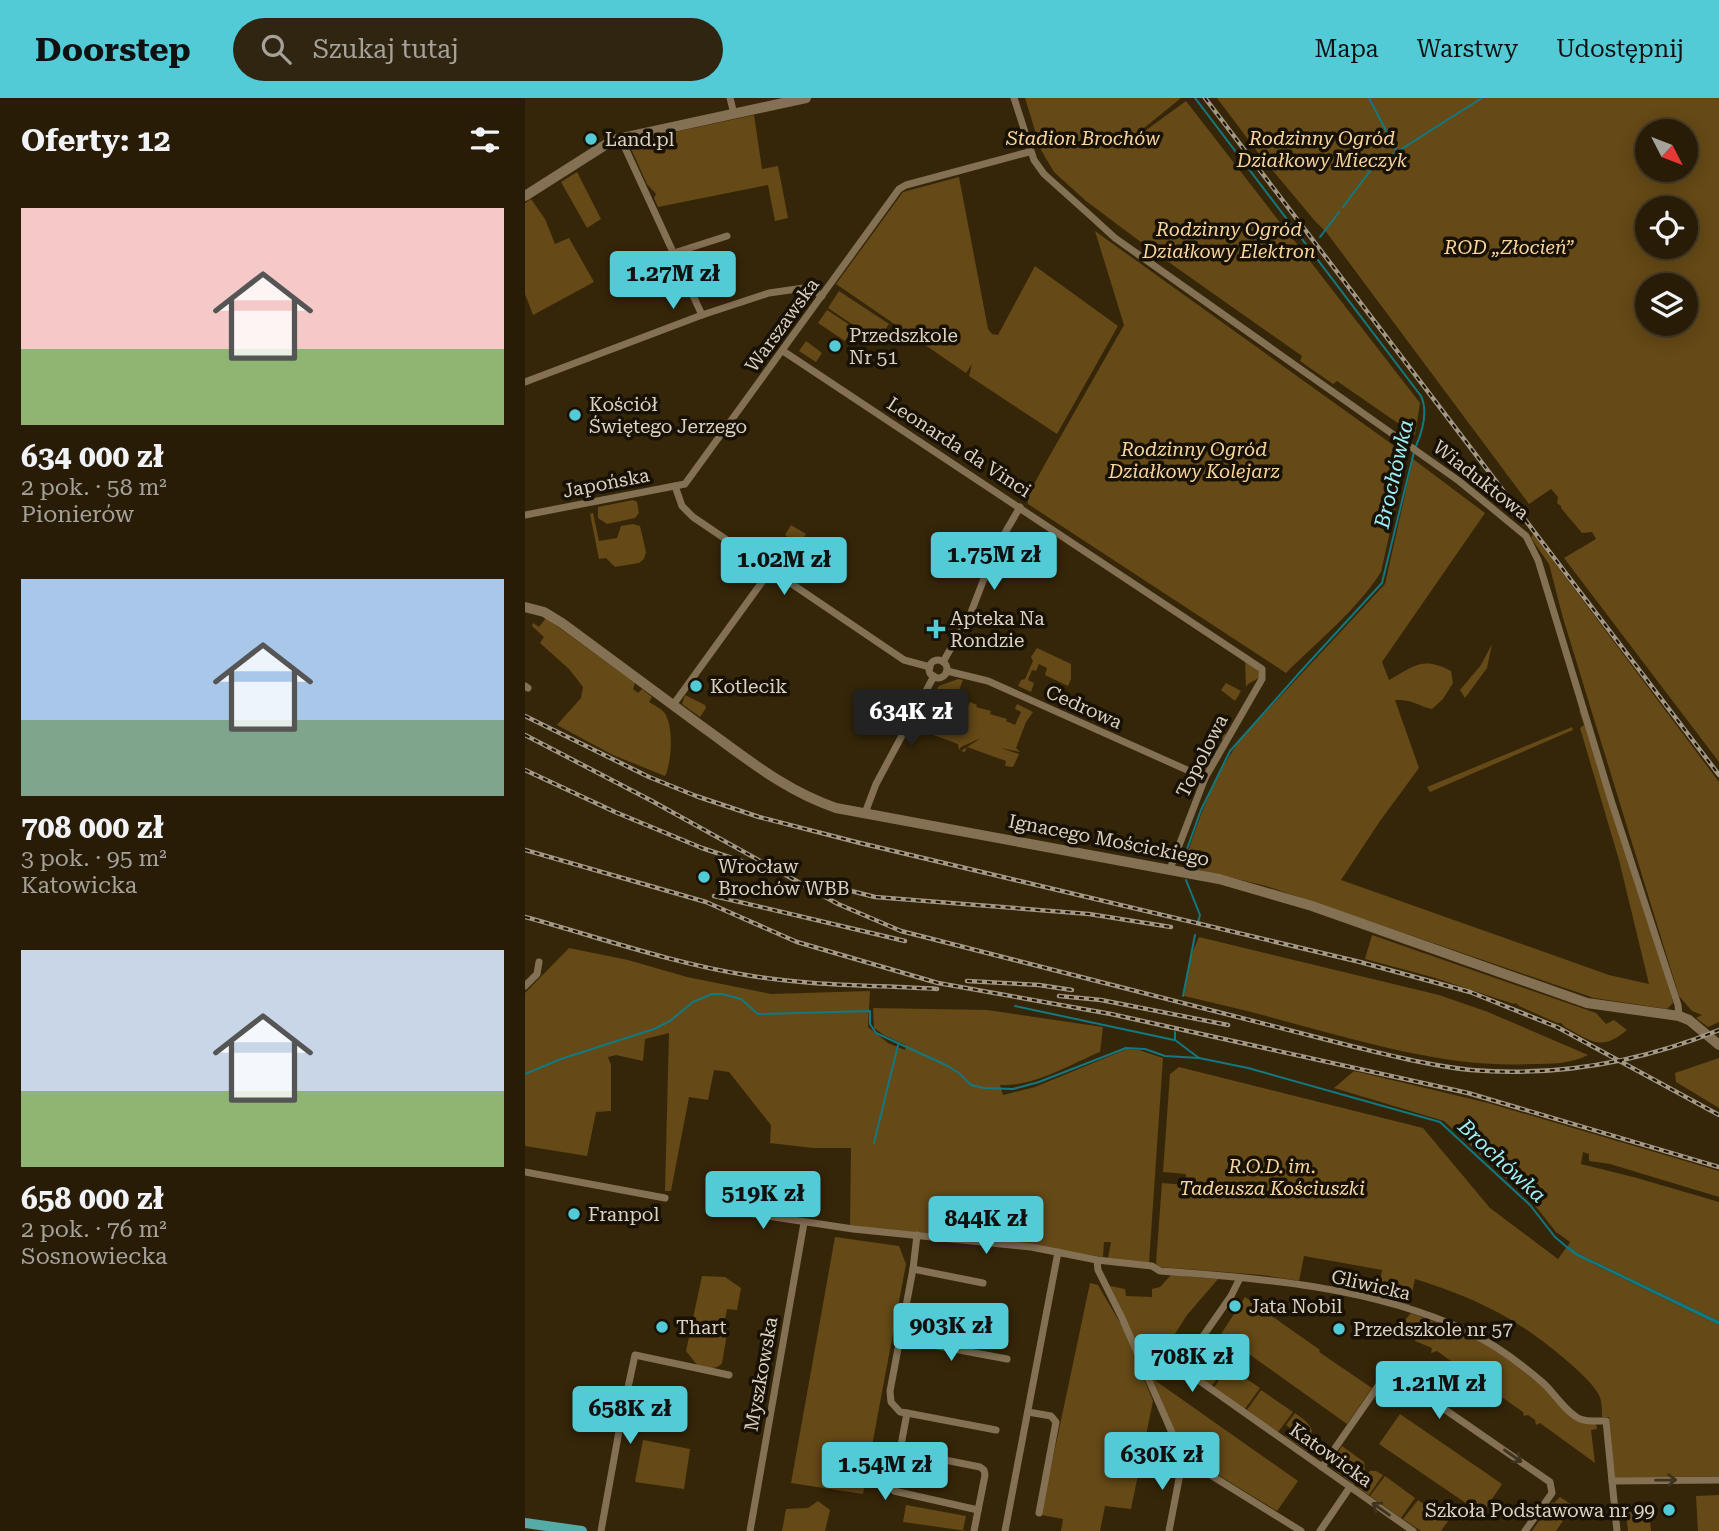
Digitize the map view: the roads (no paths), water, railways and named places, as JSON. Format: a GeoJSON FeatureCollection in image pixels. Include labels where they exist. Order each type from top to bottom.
{"type":"FeatureCollection","features":[{"type":"Feature","properties":{"kind":"main road"},"geometry":{"type":"LineString","coordinates":[[525,1523],[582,1531]]}},
{"type":"Feature","properties":{"kind":"street"},"geometry":{"type":"LineString","coordinates":[[730,98],[734,114]]}},
{"type":"Feature","properties":{"kind":"street"},"geometry":{"type":"LineString","coordinates":[[525,196],[620,137],[806,98]]}},
{"type":"Feature","properties":{"kind":"street","name":"Wiaduktowa"},"geometry":{"type":"LineString","coordinates":[[1014,98],[1029,152],[1044,174],[1115,238],[1415,449],[1498,511],[1526,536],[1533,546],[1678,1005],[1678,1016]]}},
{"type":"Feature","properties":{"kind":"street"},"geometry":{"type":"LineString","coordinates":[[620,137],[702,315]]}},
{"type":"Feature","properties":{"kind":"street","name":"Warszawska"},"geometry":{"type":"LineString","coordinates":[[691,479],[899,189],[1029,152]]}},
{"type":"Feature","properties":{"kind":"street"},"geometry":{"type":"LineString","coordinates":[[674,253],[727,236]]}},
{"type":"Feature","properties":{"kind":"street"},"geometry":{"type":"LineString","coordinates":[[525,382],[702,315],[782,290],[811,289],[822,296]]}},
{"type":"Feature","properties":{"kind":"street","name":"Leonarda da Vinci"},"geometry":{"type":"LineString","coordinates":[[783,351],[1256,663]]}},
{"type":"Feature","properties":{"kind":"street","name":"Japońska"},"geometry":{"type":"LineString","coordinates":[[525,516],[685,484],[691,479]]}},
{"type":"Feature","properties":{"kind":"street"},"geometry":{"type":"LineString","coordinates":[[675,486],[686,512],[904,660],[930,667]]}},
{"type":"Feature","properties":{"kind":"street"},"geometry":{"type":"LineString","coordinates":[[943,662],[970,615],[995,550],[1020,506]]}},
{"type":"Feature","properties":{"kind":"street"},"geometry":{"type":"LineString","coordinates":[[674,705],[771,571]]}},
{"type":"Feature","properties":{"kind":"street","name":"Ignacego Mościckiego"},"geometry":{"type":"LineString","coordinates":[[525,607],[544,612],[562,623],[782,784],[808,798],[836,808],[1170,869],[1265,890],[1587,1003],[1678,1016],[1689,1020],[1719,1045]]}},
{"type":"Feature","properties":{"kind":"street"},"geometry":{"type":"LineString","coordinates":[[930,667],[936,661],[943,662]]}},
{"type":"Feature","properties":{"kind":"street"},"geometry":{"type":"LineString","coordinates":[[934,676],[943,677],[947,671],[943,662]]}},
{"type":"Feature","properties":{"kind":"street","name":"Topolowa"},"geometry":{"type":"LineString","coordinates":[[1170,869],[1205,778],[1262,679],[1263,670],[1256,663]]}},
{"type":"Feature","properties":{"kind":"street"},"geometry":{"type":"LineString","coordinates":[[930,667],[934,676]]}},
{"type":"Feature","properties":{"kind":"street","name":"Cedrowa"},"geometry":{"type":"LineString","coordinates":[[947,671],[988,681],[1205,778]]}},
{"type":"Feature","properties":{"kind":"street"},"geometry":{"type":"LineString","coordinates":[[865,813],[876,785],[934,676]]}},
{"type":"Feature","properties":{"kind":"street"},"geometry":{"type":"LineString","coordinates":[[525,986],[537,974],[539,962]]}},
{"type":"Feature","properties":{"kind":"street"},"geometry":{"type":"LineString","coordinates":[[525,1172],[665,1198]]}},
{"type":"Feature","properties":{"kind":"street","name":"Gliwicka"},"geometry":{"type":"LineString","coordinates":[[727,1210],[804,1223],[1016,1245],[1097,1260],[1152,1266],[1160,1271],[1240,1278],[1359,1296],[1440,1320],[1507,1354],[1542,1382],[1575,1416],[1585,1420],[1606,1421],[1612,1481]]}},
{"type":"Feature","properties":{"kind":"street","name":"Myszkowska"},"geometry":{"type":"LineString","coordinates":[[750,1531],[804,1223]]}},
{"type":"Feature","properties":{"kind":"street"},"geometry":{"type":"LineString","coordinates":[[917,1235],[890,1391],[891,1402],[900,1412],[996,1430]]}},
{"type":"Feature","properties":{"kind":"street"},"geometry":{"type":"LineString","coordinates":[[1005,1531],[1058,1252]]}},
{"type":"Feature","properties":{"kind":"street"},"geometry":{"type":"LineString","coordinates":[[1097,1260],[1098,1270],[1183,1458],[1301,1531]]}},
{"type":"Feature","properties":{"kind":"street"},"geometry":{"type":"LineString","coordinates":[[913,1269],[983,1283]]}},
{"type":"Feature","properties":{"kind":"street","name":"Katowicka"},"geometry":{"type":"LineString","coordinates":[[1240,1278],[1231,1296],[1185,1362],[1184,1370],[1413,1531]]}},
{"type":"Feature","properties":{"kind":"street"},"geometry":{"type":"LineString","coordinates":[[901,1339],[1007,1359]]}},
{"type":"Feature","properties":{"kind":"street"},"geometry":{"type":"LineString","coordinates":[[601,1531],[635,1355],[729,1375]]}},
{"type":"Feature","properties":{"kind":"street"},"geometry":{"type":"LineString","coordinates":[[1322,1467],[1383,1379],[1388,1375],[1395,1375],[1550,1482],[1552,1493],[1525,1531]]}},
{"type":"Feature","properties":{"kind":"street"},"geometry":{"type":"LineString","coordinates":[[1028,1412],[1051,1416],[1056,1422],[1039,1513]]}},
{"type":"Feature","properties":{"kind":"street"},"geometry":{"type":"LineString","coordinates":[[907,1413],[894,1491],[978,1510]]}},
{"type":"Feature","properties":{"kind":"street"},"geometry":{"type":"LineString","coordinates":[[900,1451],[983,1468],[985,1475],[974,1531]]}},
{"type":"Feature","properties":{"kind":"street"},"geometry":{"type":"LineString","coordinates":[[1168,1531],[1183,1458]]}},
{"type":"Feature","properties":{"kind":"street"},"geometry":{"type":"LineString","coordinates":[[1617,1531],[1612,1481],[1719,1480]]}},
{"type":"Feature","properties":{"kind":"street"},"geometry":{"type":"LineString","coordinates":[[1320,1531],[1350,1487]]}},
{"type":"Feature","properties":{"kind":"water"},"geometry":{"type":"Polygon","coordinates":[[[1568,1246],[1579,1254],[1719,1321],[1719,1325],[1577,1256],[1566,1248],[1568,1246]]]}},
{"type":"Feature","properties":{"kind":"waterway","name":"Brochówka"},"geometry":{"type":"LineString","coordinates":[[1195,98],[1421,396],[1424,415],[1416,446]]}},
{"type":"Feature","properties":{"kind":"waterway"},"geometry":{"type":"LineString","coordinates":[[1369,98],[1396,150]]}},
{"type":"Feature","properties":{"kind":"waterway"},"geometry":{"type":"LineString","coordinates":[[1343,207],[1373,167],[1482,98]]}},
{"type":"Feature","properties":{"kind":"waterway"},"geometry":{"type":"LineString","coordinates":[[1320,237],[1339,212]]}},
{"type":"Feature","properties":{"kind":"waterway","name":"Brochówka"},"geometry":{"type":"LineString","coordinates":[[1182,863],[1201,810],[1230,751],[1382,583],[1414,452]]}},
{"type":"Feature","properties":{"kind":"waterway","name":"Brochówka"},"geometry":{"type":"LineString","coordinates":[[1186,880],[1200,915],[1198,922]]}},
{"type":"Feature","properties":{"kind":"waterway","name":"Brochówka"},"geometry":{"type":"LineString","coordinates":[[1183,996],[1195,935]]}},
{"type":"Feature","properties":{"kind":"waterway"},"geometry":{"type":"LineString","coordinates":[[525,1074],[561,1059],[654,1029],[670,1021],[693,1002],[712,994],[741,999],[758,1014],[870,1011],[870,1024],[876,1033],[946,1065],[971,1085],[984,1088],[1013,1089],[1039,1082],[1126,1048],[1145,1049],[1165,1056],[1199,1058]]}},
{"type":"Feature","properties":{"kind":"waterway"},"geometry":{"type":"LineString","coordinates":[[1015,1006],[1174,1040]]}},
{"type":"Feature","properties":{"kind":"waterway","name":"Brochówka"},"geometry":{"type":"LineString","coordinates":[[1175,1032],[1175,1040],[1199,1058],[1248,1068],[1440,1122],[1530,1205],[1555,1237],[1568,1248]]}},
{"type":"Feature","properties":{"kind":"waterway"},"geometry":{"type":"LineString","coordinates":[[874,1143],[898,1045]]}},
{"type":"Feature","properties":{"kind":"railway"},"geometry":{"type":"LineString","coordinates":[[1205,98],[1719,775]]}},
{"type":"Feature","properties":{"kind":"railway"},"geometry":{"type":"LineString","coordinates":[[525,716],[649,777],[759,817],[1360,962],[1470,992],[1557,1027],[1719,1115]]}},
{"type":"Feature","properties":{"kind":"railway"},"geometry":{"type":"LineString","coordinates":[[525,735],[652,801],[838,904],[901,931],[1355,1047],[1456,1068],[1503,1072],[1534,1071],[1628,1059],[1719,1030]]}},
{"type":"Feature","properties":{"kind":"railway"},"geometry":{"type":"LineString","coordinates":[[525,770],[615,812],[702,848],[753,865]]}},
{"type":"Feature","properties":{"kind":"railway"},"geometry":{"type":"LineString","coordinates":[[525,850],[706,902],[797,942],[938,983],[1111,1014],[1468,1093],[1719,1167]]}},
{"type":"Feature","properties":{"kind":"railway"},"geometry":{"type":"LineString","coordinates":[[808,880],[875,897],[1089,914],[1171,927]]}},
{"type":"Feature","properties":{"kind":"railway"},"geometry":{"type":"LineString","coordinates":[[714,896],[905,941]]}},
{"type":"Feature","properties":{"kind":"railway"},"geometry":{"type":"LineString","coordinates":[[525,917],[662,957],[746,975],[817,983],[937,989]]}},
{"type":"Feature","properties":{"kind":"railway"},"geometry":{"type":"LineString","coordinates":[[967,981],[1039,985],[1072,990]]}},
{"type":"Feature","properties":{"kind":"railway"},"geometry":{"type":"LineString","coordinates":[[1059,996],[1101,1000],[1228,1025]]}},
{"type":"Feature","properties":{"kind":"place","name":"Land.pl"},"geometry":{"type":"Point","coordinates":[591,139]}},
{"type":"Feature","properties":{"kind":"place","name":"Przedszkole Nr 51"},"geometry":{"type":"Point","coordinates":[835,346]}},
{"type":"Feature","properties":{"kind":"place","name":"Kościół Świętego Jerzego"},"geometry":{"type":"Point","coordinates":[575,415]}},
{"type":"Feature","properties":{"kind":"place","name":"Apteka Na Rondzie"},"geometry":{"type":"Point","coordinates":[936,629]}},
{"type":"Feature","properties":{"kind":"place","name":"Kotlecik"},"geometry":{"type":"Point","coordinates":[696,686]}},
{"type":"Feature","properties":{"kind":"place","name":"Wrocław Brochów WBB"},"geometry":{"type":"Point","coordinates":[704,877]}},
{"type":"Feature","properties":{"kind":"place","name":"Franpol"},"geometry":{"type":"Point","coordinates":[574,1214]}},
{"type":"Feature","properties":{"kind":"place","name":"Jata Nobil"},"geometry":{"type":"Point","coordinates":[1235,1306]}},
{"type":"Feature","properties":{"kind":"place","name":"Thart"},"geometry":{"type":"Point","coordinates":[662,1327]}},
{"type":"Feature","properties":{"kind":"place","name":"Przedszkole nr 57"},"geometry":{"type":"Point","coordinates":[1339,1329]}},
{"type":"Feature","properties":{"kind":"place","name":"Szkoła Podstawowa nr 99"},"geometry":{"type":"Point","coordinates":[1669,1510]}},
{"type":"Feature","properties":{"kind":"park label","name":"Stadion Brochów"},"geometry":{"type":"Point","coordinates":[1083,138]}},
{"type":"Feature","properties":{"kind":"park label","name":"Rodzinny Ogród Działkowy Mieczyk"},"geometry":{"type":"Point","coordinates":[1322,149]}},
{"type":"Feature","properties":{"kind":"park label","name":"Rodzinny Ogród Działkowy Elektron"},"geometry":{"type":"Point","coordinates":[1229,240]}},
{"type":"Feature","properties":{"kind":"park label","name":"ROD „Złocień”"},"geometry":{"type":"Point","coordinates":[1509,247]}},
{"type":"Feature","properties":{"kind":"park label","name":"Rodzinny Ogród Działkowy Kolejarz"},"geometry":{"type":"Point","coordinates":[1194,460]}},
{"type":"Feature","properties":{"kind":"park label","name":"R.O.D. im. Tadeusza Kościuszki"},"geometry":{"type":"Point","coordinates":[1272,1177]}}]}
